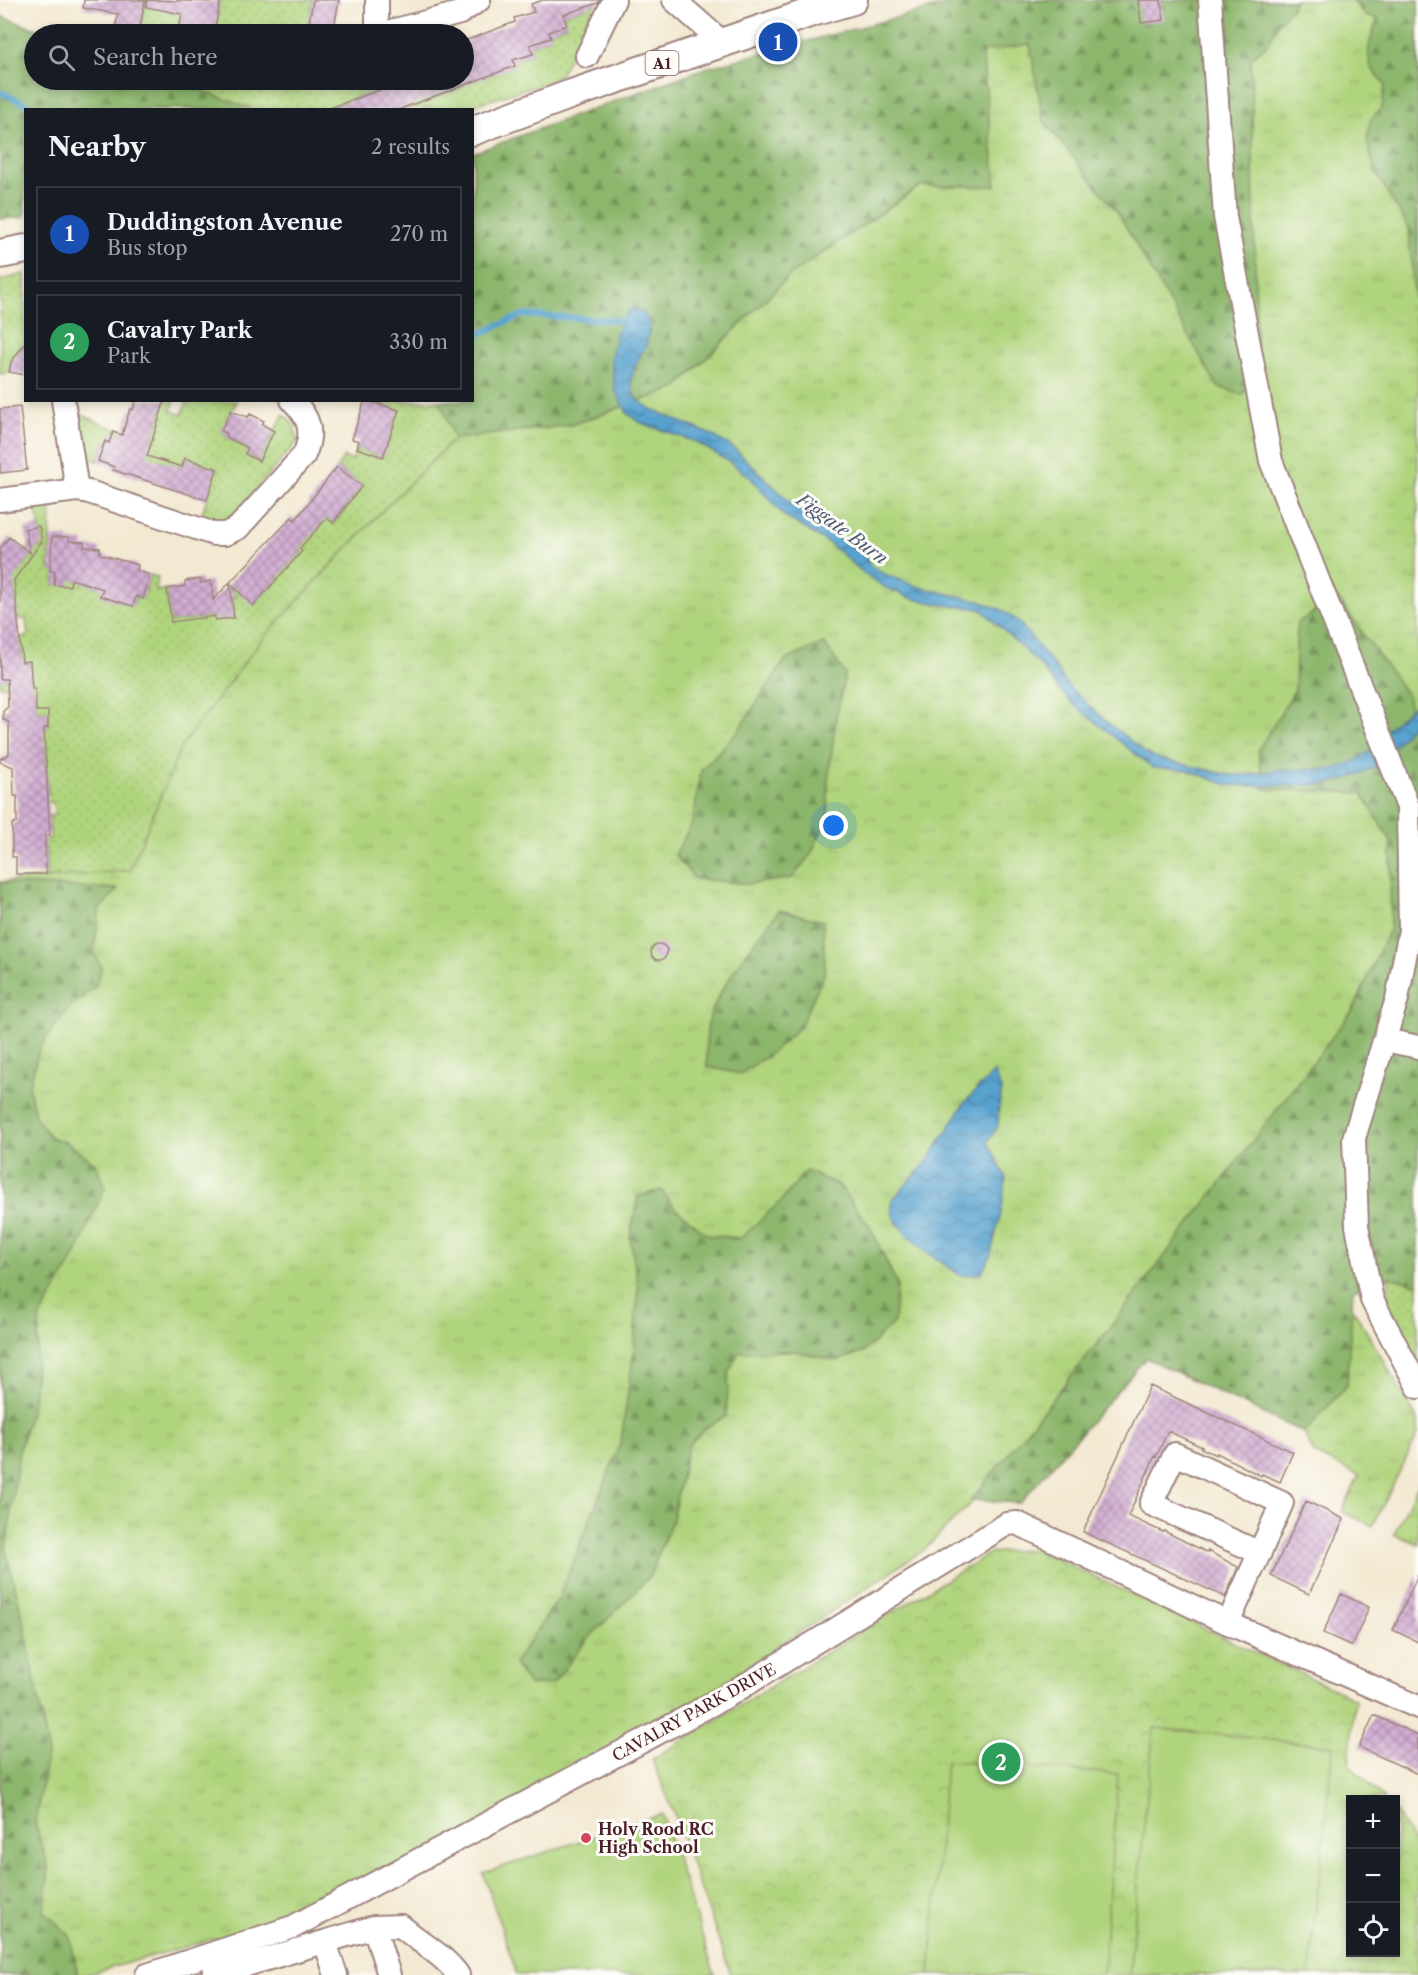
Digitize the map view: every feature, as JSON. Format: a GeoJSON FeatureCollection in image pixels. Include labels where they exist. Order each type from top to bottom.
{"type":"FeatureCollection","features":[{"type":"Feature","properties":{"kind":"main road","name":"A1"},"geometry":{"type":"LineString","coordinates":[[474,130],[580,91],[853,0]]}},
{"type":"Feature","properties":{"kind":"main road"},"geometry":{"type":"LineString","coordinates":[[0,254],[24,249]]}},
{"type":"Feature","properties":{"kind":"street"},"geometry":{"type":"LineString","coordinates":[[377,0],[378,24]]}},
{"type":"Feature","properties":{"kind":"street"},"geometry":{"type":"LineString","coordinates":[[418,24],[460,13],[479,0]]}},
{"type":"Feature","properties":{"kind":"street"},"geometry":{"type":"LineString","coordinates":[[587,56],[614,0]]}},
{"type":"Feature","properties":{"kind":"street"},"geometry":{"type":"LineString","coordinates":[[674,0],[723,43]]}},
{"type":"Feature","properties":{"kind":"street"},"geometry":{"type":"LineString","coordinates":[[1210,0],[1225,217],[1271,461],[1408,807],[1410,930],[1397,999],[1354,1138],[1357,1226],[1372,1300],[1418,1387]]}},
{"type":"Feature","properties":{"kind":"street"},"geometry":{"type":"LineString","coordinates":[[63,402],[77,490]]}},
{"type":"Feature","properties":{"kind":"street"},"geometry":{"type":"LineString","coordinates":[[0,500],[77,490],[214,534],[225,534],[237,528],[304,455],[309,445],[310,429],[303,411],[294,402]]}},
{"type":"Feature","properties":{"kind":"street"},"geometry":{"type":"LineString","coordinates":[[1385,1040],[1418,1047]]}},
{"type":"Feature","properties":{"kind":"street"},"geometry":{"type":"LineString","coordinates":[[1228,1623],[1260,1552],[1282,1503],[1175,1454],[1151,1504],[1260,1552]]}},
{"type":"Feature","properties":{"kind":"street","name":"CAVALRY PARK DRIVE"},"geometry":{"type":"LineString","coordinates":[[147,1975],[293,1927],[729,1695],[1007,1524],[1017,1523],[1228,1623],[1418,1707]]}},
{"type":"Feature","properties":{"kind":"street"},"geometry":{"type":"LineString","coordinates":[[213,1975],[276,1966],[325,1942],[374,1927],[401,1926],[450,1964],[458,1975]]}},
{"type":"Feature","properties":{"kind":"street"},"geometry":{"type":"LineString","coordinates":[[374,1927],[389,1975]]}},
{"type":"Feature","properties":{"kind":"street"},"geometry":{"type":"LineString","coordinates":[[325,1942],[336,1975]]}},
{"type":"Feature","properties":{"kind":"green space"},"geometry":{"type":"Polygon","coordinates":[[[145,0],[169,0],[167,11],[182,14],[180,24],[141,24],[145,0]]]}},
{"type":"Feature","properties":{"kind":"green space"},"geometry":{"type":"Polygon","coordinates":[[[220,0],[313,0],[309,24],[216,24],[220,0]]]}},
{"type":"Feature","properties":{"kind":"green space"},"geometry":{"type":"Polygon","coordinates":[[[597,0],[561,74],[550,81],[466,108],[400,108],[393,90],[397,90],[403,107],[448,90],[474,90],[474,80],[515,65],[513,60],[532,54],[530,45],[550,38],[549,32],[566,25],[563,15],[584,8],[597,0]]]}},
{"type":"Feature","properties":{"kind":"green space"},"geometry":{"type":"Polygon","coordinates":[[[963,0],[1418,0],[1418,1073],[1402,1072],[924,1550],[652,1730],[381,1876],[231,1934],[85,1975],[0,1975],[0,882],[130,870],[181,747],[186,740],[262,639],[379,514],[454,439],[571,425],[676,388],[789,276],[920,186],[963,0]]]}},
{"type":"Feature","properties":{"kind":"green space"},"geometry":{"type":"Polygon","coordinates":[[[963,0],[1294,0],[1292,8],[1278,23],[1269,43],[1251,58],[1257,373],[1242,395],[1218,387],[1118,213],[1043,120],[1030,44],[982,52],[996,186],[920,186],[789,276],[676,388],[571,425],[454,439],[440,402],[474,402],[474,153],[705,68],[963,0]]]}},
{"type":"Feature","properties":{"kind":"green space"},"geometry":{"type":"Polygon","coordinates":[[[1352,0],[1418,0],[1418,356],[1409,228],[1375,172],[1367,140],[1370,120],[1382,107],[1385,85],[1373,70],[1369,58],[1373,31],[1378,19],[1366,16],[1352,0]]]}},
{"type":"Feature","properties":{"kind":"green space"},"geometry":{"type":"Polygon","coordinates":[[[0,16],[24,25],[24,90],[200,90],[250,108],[24,108],[24,217],[0,219],[0,16]]]}},
{"type":"Feature","properties":{"kind":"green space"},"geometry":{"type":"Polygon","coordinates":[[[200,90],[377,90],[328,108],[250,108],[200,90]]]}},
{"type":"Feature","properties":{"kind":"green space"},"geometry":{"type":"Polygon","coordinates":[[[24,274],[24,343],[20,349],[24,354],[11,364],[9,373],[0,374],[0,280],[24,274]]]}},
{"type":"Feature","properties":{"kind":"green space"},"geometry":{"type":"Polygon","coordinates":[[[164,402],[175,402],[171,410],[182,415],[187,402],[236,402],[221,431],[227,434],[226,437],[248,448],[246,454],[258,461],[284,414],[294,425],[298,441],[231,518],[222,521],[201,516],[217,469],[185,458],[182,467],[131,455],[136,440],[113,432],[109,443],[105,442],[98,461],[84,457],[79,413],[102,424],[152,441],[164,402]]]}},
{"type":"Feature","properties":{"kind":"green space"},"geometry":{"type":"Polygon","coordinates":[[[373,402],[440,402],[454,439],[379,514],[262,639],[186,740],[181,747],[130,870],[46,878],[46,849],[32,849],[32,840],[50,839],[49,816],[54,815],[53,802],[36,802],[36,795],[48,794],[45,746],[36,728],[48,728],[48,711],[36,711],[35,689],[0,686],[0,679],[23,678],[21,644],[15,644],[15,639],[28,636],[26,619],[18,619],[15,594],[0,595],[0,579],[26,550],[43,546],[36,507],[51,506],[49,570],[55,571],[54,585],[71,578],[103,589],[101,596],[133,606],[136,596],[143,598],[150,575],[158,577],[156,591],[167,589],[171,622],[215,616],[215,619],[234,618],[232,598],[235,597],[230,588],[232,586],[254,605],[280,577],[277,573],[302,551],[300,548],[326,517],[334,523],[362,486],[337,467],[344,457],[352,461],[357,448],[383,457],[398,410],[373,402]]]}},
{"type":"Feature","properties":{"kind":"green space"},"geometry":{"type":"Polygon","coordinates":[[[1337,597],[1407,695],[1418,747],[1418,1285],[1389,1277],[1353,1290],[1347,1385],[1304,1433],[1146,1358],[1020,1503],[971,1500],[1105,1334],[1353,1010],[1390,927],[1391,841],[1362,793],[1264,789],[1258,750],[1295,690],[1297,623],[1337,597]]]}},
{"type":"Feature","properties":{"kind":"green space"},"geometry":{"type":"Polygon","coordinates":[[[824,643],[845,674],[836,718],[828,781],[828,816],[811,854],[792,878],[750,884],[695,879],[675,855],[693,821],[701,770],[738,731],[785,660],[824,643]]]}},
{"type":"Feature","properties":{"kind":"green space"},"geometry":{"type":"Polygon","coordinates":[[[0,883],[118,889],[99,910],[94,953],[102,967],[96,986],[68,1009],[40,1047],[29,1087],[35,1116],[50,1137],[68,1143],[96,1164],[105,1188],[75,1256],[40,1317],[33,1402],[19,1451],[6,1551],[25,1627],[48,1749],[35,1823],[49,1869],[44,1911],[70,1936],[78,1975],[0,1975],[0,883]]]}},
{"type":"Feature","properties":{"kind":"green space"},"geometry":{"type":"Polygon","coordinates":[[[779,910],[823,921],[825,972],[800,1027],[770,1054],[740,1074],[707,1067],[707,1030],[718,997],[779,910]]]}},
{"type":"Feature","properties":{"kind":"green space"},"geometry":{"type":"Polygon","coordinates":[[[806,1171],[839,1185],[870,1227],[897,1284],[894,1322],[865,1351],[837,1361],[794,1351],[739,1352],[729,1372],[726,1416],[704,1429],[688,1446],[672,1520],[650,1576],[587,1640],[553,1683],[530,1686],[514,1664],[558,1599],[621,1442],[634,1349],[638,1286],[630,1237],[638,1196],[661,1190],[675,1208],[708,1235],[741,1238],[782,1200],[806,1171]]]}},
{"type":"Feature","properties":{"kind":"green space"},"geometry":{"type":"Polygon","coordinates":[[[1389,1277],[1418,1285],[1418,1360],[1387,1305],[1389,1277]]]}},
{"type":"Feature","properties":{"kind":"green space"},"geometry":{"type":"Polygon","coordinates":[[[1351,1305],[1418,1420],[1418,1434],[1373,1526],[1342,1512],[1359,1475],[1314,1454],[1304,1433],[1347,1385],[1351,1305]]]}},
{"type":"Feature","properties":{"kind":"green space"},"geometry":{"type":"Polygon","coordinates":[[[1418,1484],[1418,1544],[1394,1534],[1418,1484]]]}},
{"type":"Feature","properties":{"kind":"green space"},"geometry":{"type":"Polygon","coordinates":[[[1035,1549],[1355,1699],[1349,1764],[1380,1795],[1346,1795],[1346,1957],[1400,1957],[1400,1818],[1418,1851],[1418,1975],[731,1975],[675,1816],[652,1759],[990,1553],[1035,1549]]]}},
{"type":"Feature","properties":{"kind":"green space"},"geometry":{"type":"Polygon","coordinates":[[[1154,1728],[1333,1746],[1309,1975],[1129,1975],[1154,1728]]]}},
{"type":"Feature","properties":{"kind":"green space"},"geometry":{"type":"Polygon","coordinates":[[[946,1761],[1118,1774],[1103,1975],[930,1975],[946,1761]]]}},
{"type":"Feature","properties":{"kind":"green space"},"geometry":{"type":"Polygon","coordinates":[[[662,1814],[715,1975],[517,1975],[483,1873],[662,1814]]]}},
{"type":"Feature","properties":{"kind":"water"},"geometry":{"type":"Polygon","coordinates":[[[629,310],[642,311],[650,325],[647,343],[635,366],[631,381],[634,397],[651,409],[712,435],[734,448],[791,503],[862,552],[869,564],[882,573],[919,587],[979,601],[1000,609],[1018,621],[1067,685],[1107,722],[1146,753],[1160,759],[1230,775],[1248,775],[1276,770],[1334,769],[1352,763],[1369,752],[1387,729],[1418,702],[1418,718],[1377,766],[1352,777],[1326,784],[1228,785],[1187,770],[1153,768],[1074,705],[1040,665],[981,609],[910,598],[884,587],[866,575],[830,544],[784,516],[750,477],[728,461],[696,442],[639,422],[627,413],[615,390],[611,356],[617,331],[629,310]]]}},
{"type":"Feature","properties":{"kind":"water"},"geometry":{"type":"Polygon","coordinates":[[[994,1072],[1002,1091],[998,1126],[988,1142],[1006,1178],[1001,1213],[990,1257],[981,1274],[961,1276],[903,1231],[892,1213],[892,1200],[927,1162],[965,1102],[994,1072]]]}},
{"type":"Feature","properties":{"kind":"building"},"geometry":{"type":"Polygon","coordinates":[[[84,0],[145,0],[141,24],[116,24],[118,14],[83,8],[84,0]]]}},
{"type":"Feature","properties":{"kind":"building"},"geometry":{"type":"Polygon","coordinates":[[[147,0],[220,2],[216,24],[180,24],[182,14],[146,7],[147,0]]]}},
{"type":"Feature","properties":{"kind":"building"},"geometry":{"type":"Polygon","coordinates":[[[313,0],[339,0],[335,24],[309,24],[313,0]]]}},
{"type":"Feature","properties":{"kind":"building"},"geometry":{"type":"Polygon","coordinates":[[[543,0],[599,0],[598,3],[563,15],[567,25],[549,32],[551,38],[530,45],[533,54],[513,60],[515,66],[474,81],[474,37],[515,22],[514,18],[534,12],[531,4],[543,0]]]}},
{"type":"Feature","properties":{"kind":"building"},"geometry":{"type":"Polygon","coordinates":[[[1138,0],[1161,0],[1164,20],[1141,23],[1138,0]]]}},
{"type":"Feature","properties":{"kind":"building"},"geometry":{"type":"Polygon","coordinates":[[[380,90],[451,90],[403,108],[330,108],[380,90]]]}},
{"type":"Feature","properties":{"kind":"building"},"geometry":{"type":"Polygon","coordinates":[[[24,345],[24,375],[9,372],[11,362],[24,345]]]}},
{"type":"Feature","properties":{"kind":"building"},"geometry":{"type":"Polygon","coordinates":[[[135,402],[164,402],[147,456],[182,467],[185,458],[217,469],[207,500],[113,470],[114,467],[98,461],[105,441],[109,443],[113,432],[122,435],[130,409],[133,410],[135,402]]]}},
{"type":"Feature","properties":{"kind":"building"},"geometry":{"type":"Polygon","coordinates":[[[364,402],[399,410],[383,457],[357,448],[359,441],[352,439],[364,402]]]}},
{"type":"Feature","properties":{"kind":"building"},"geometry":{"type":"Polygon","coordinates":[[[20,407],[27,470],[0,473],[0,409],[20,407]]]}},
{"type":"Feature","properties":{"kind":"building"},"geometry":{"type":"Polygon","coordinates":[[[231,411],[248,417],[250,414],[264,421],[262,424],[274,431],[259,461],[245,454],[248,448],[226,437],[227,434],[221,431],[231,411]]]}},
{"type":"Feature","properties":{"kind":"building"},"geometry":{"type":"Polygon","coordinates":[[[337,467],[362,486],[333,523],[327,518],[300,548],[302,551],[253,606],[230,583],[234,618],[215,620],[215,616],[171,622],[167,589],[185,586],[185,581],[200,579],[201,583],[211,581],[213,600],[292,517],[295,520],[337,467]]]}},
{"type":"Feature","properties":{"kind":"building"},"geometry":{"type":"Polygon","coordinates":[[[39,526],[42,541],[14,580],[22,662],[30,661],[36,711],[48,711],[48,728],[44,728],[50,835],[45,835],[46,874],[16,874],[16,857],[12,857],[12,824],[17,822],[17,796],[14,796],[13,767],[0,762],[0,759],[9,754],[9,723],[3,719],[3,711],[8,707],[7,679],[0,679],[0,549],[9,537],[30,553],[25,529],[39,526]]]}},
{"type":"Feature","properties":{"kind":"building"},"geometry":{"type":"Polygon","coordinates":[[[52,537],[69,537],[69,541],[84,542],[84,547],[100,548],[100,554],[138,565],[137,571],[150,575],[143,599],[136,596],[133,606],[100,596],[103,589],[71,579],[70,586],[54,585],[55,571],[50,571],[52,537]]]}},
{"type":"Feature","properties":{"kind":"building"},"geometry":{"type":"Polygon","coordinates":[[[656,944],[662,944],[667,952],[665,958],[656,960],[651,955],[651,949],[656,944]]]}},
{"type":"Feature","properties":{"kind":"building"},"geometry":{"type":"Polygon","coordinates":[[[1150,1386],[1293,1452],[1280,1482],[1262,1474],[1261,1476],[1168,1431],[1155,1456],[1128,1516],[1208,1553],[1208,1551],[1238,1567],[1225,1597],[1083,1532],[1150,1386]]]}},
{"type":"Feature","properties":{"kind":"building"},"geometry":{"type":"Polygon","coordinates":[[[1306,1501],[1344,1519],[1309,1594],[1271,1576],[1306,1501]]]}},
{"type":"Feature","properties":{"kind":"building"},"geometry":{"type":"Polygon","coordinates":[[[1418,1575],[1418,1642],[1393,1630],[1418,1575]]]}},
{"type":"Feature","properties":{"kind":"building"},"geometry":{"type":"Polygon","coordinates":[[[1341,1594],[1369,1607],[1352,1646],[1323,1633],[1341,1594]]]}},
{"type":"Feature","properties":{"kind":"building"},"geometry":{"type":"Polygon","coordinates":[[[1374,1715],[1418,1735],[1418,1774],[1359,1747],[1374,1715]]]}},
{"type":"Feature","properties":{"kind":"waterway","name":"Figgate Burn"},"geometry":{"type":"LineString","coordinates":[[0,92],[35,108]]}},
{"type":"Feature","properties":{"kind":"waterway","name":"Figgate Burn"},"geometry":{"type":"LineString","coordinates":[[474,336],[522,315],[629,321]]}},
{"type":"Feature","properties":{"kind":"place","name":"Duddingston Avenue"},"geometry":{"type":"Point","coordinates":[778,42]}},
{"type":"Feature","properties":{"kind":"place","name":"Cavalry Park"},"geometry":{"type":"Point","coordinates":[1001,1762]}},
{"type":"Feature","properties":{"kind":"place","name":"Holy Rood RC High School"},"geometry":{"type":"Point","coordinates":[586,1838]}}]}
